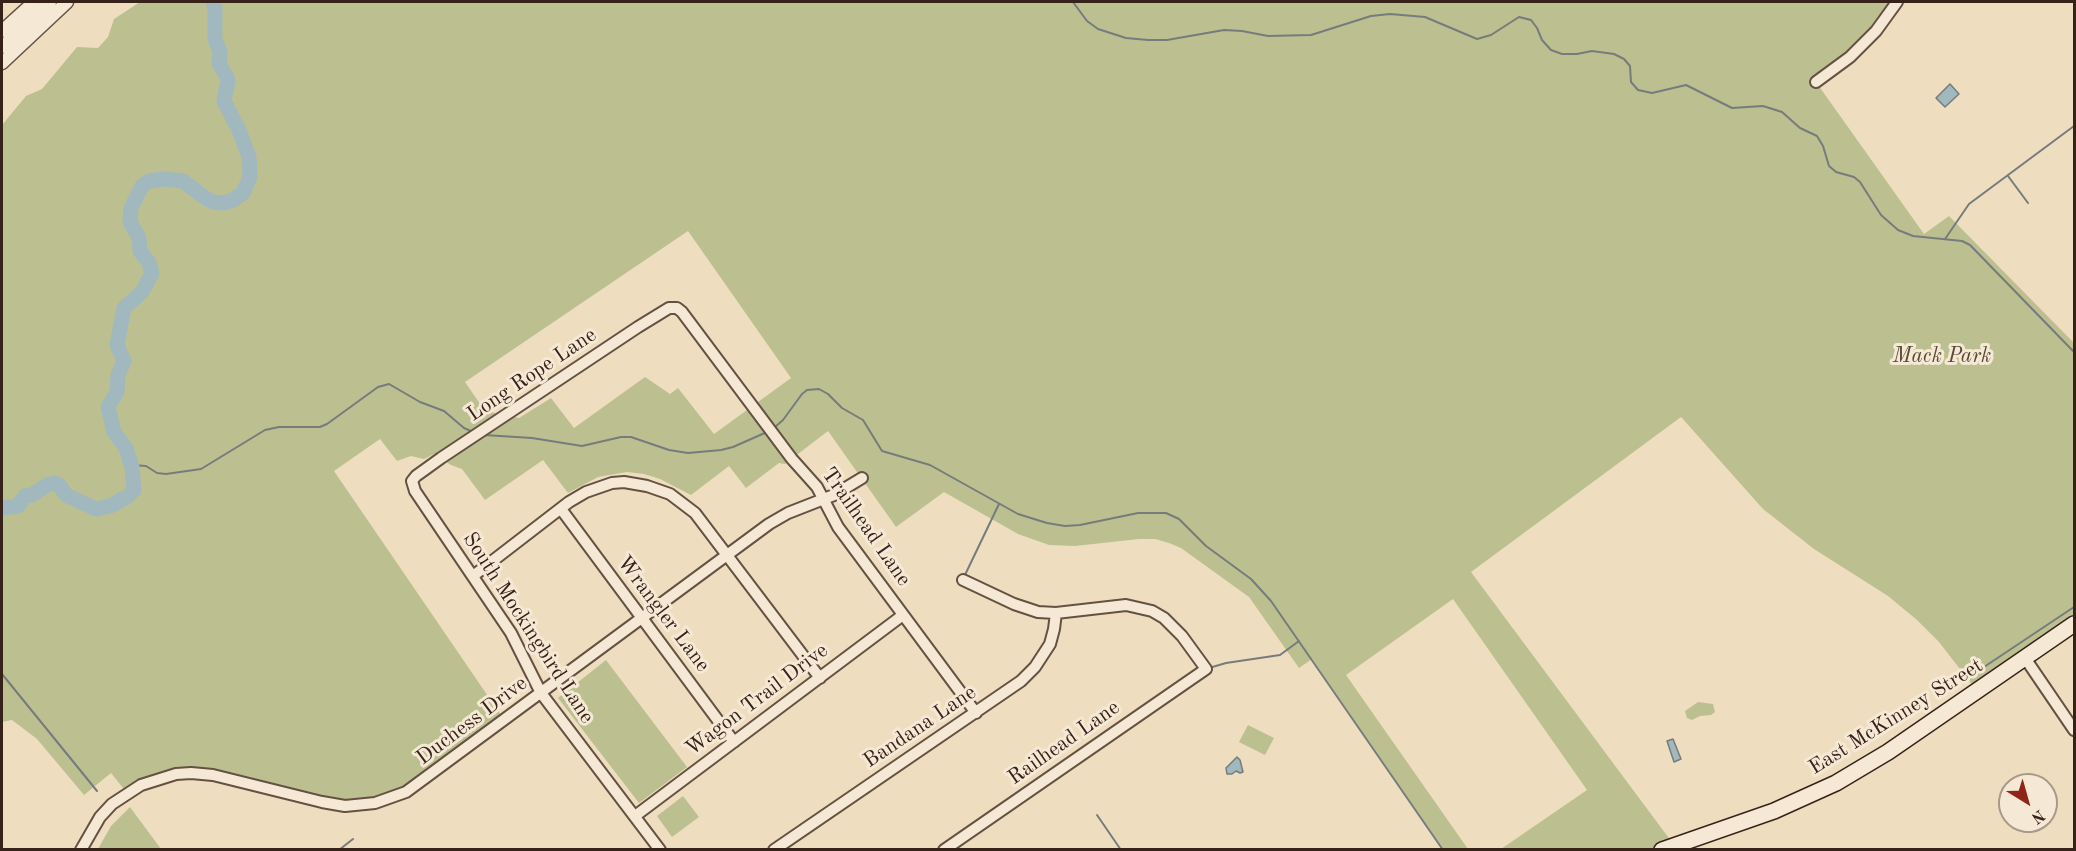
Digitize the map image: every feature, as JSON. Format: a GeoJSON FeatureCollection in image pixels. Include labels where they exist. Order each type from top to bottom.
{"type":"FeatureCollection","features":[{"type":"Feature","properties":{"kind":"main road","name":"East McKinney Street"},"geometry":{"type":"LineString","coordinates":[[1662,849],[1774,811],[1836,783],[1888,752],[2074,624]]}},
{"type":"Feature","properties":{"kind":"street"},"geometry":{"type":"LineString","coordinates":[[15,18],[21,2]]}},
{"type":"Feature","properties":{"kind":"street"},"geometry":{"type":"LineString","coordinates":[[2,31],[34,2]]}},
{"type":"Feature","properties":{"kind":"street"},"geometry":{"type":"LineString","coordinates":[[2,48],[48,2]]}},
{"type":"Feature","properties":{"kind":"street"},"geometry":{"type":"LineString","coordinates":[[2,63],[67,2]]}},
{"type":"Feature","properties":{"kind":"street"},"geometry":{"type":"LineString","coordinates":[[1816,82],[1850,57],[1876,31],[1897,2]]}},
{"type":"Feature","properties":{"kind":"street","name":"Long Rope Lane"},"geometry":{"type":"LineString","coordinates":[[412,481],[416,476],[638,327],[669,308],[677,308]]}},
{"type":"Feature","properties":{"kind":"street","name":"Trailhead Lane"},"geometry":{"type":"LineString","coordinates":[[677,308],[792,459],[814,483],[838,527],[976,713]]}},
{"type":"Feature","properties":{"kind":"street","name":"Duchess Drive"},"geometry":{"type":"LineString","coordinates":[[81,849],[100,817],[112,804],[141,784],[176,774],[213,775],[338,805],[360,805],[384,801],[406,792],[780,517],[824,499],[862,478]]}},
{"type":"Feature","properties":{"kind":"street","name":"South Mockingbird Lane"},"geometry":{"type":"LineString","coordinates":[[412,481],[415,491],[511,633],[541,693],[660,849]]}},
{"type":"Feature","properties":{"kind":"street"},"geometry":{"type":"LineString","coordinates":[[473,576],[586,492],[612,483],[624,482],[646,486],[670,495],[688,506],[820,678]]}},
{"type":"Feature","properties":{"kind":"street","name":"Wrangler Lane"},"geometry":{"type":"LineString","coordinates":[[561,509],[734,742]]}},
{"type":"Feature","properties":{"kind":"street"},"geometry":{"type":"LineString","coordinates":[[963,580],[1014,604],[1038,612],[1056,612]]}},
{"type":"Feature","properties":{"kind":"street","name":"Railhead Lane"},"geometry":{"type":"LineString","coordinates":[[944,849],[1206,669],[1182,636],[1164,618],[1152,611],[1126,605],[1056,612]]}},
{"type":"Feature","properties":{"kind":"street","name":"Bandana Lane"},"geometry":{"type":"LineString","coordinates":[[774,849],[1014,687],[1035,667],[1050,644],[1056,612]]}},
{"type":"Feature","properties":{"kind":"street","name":"Wagon Trail Drive"},"geometry":{"type":"LineString","coordinates":[[635,816],[903,615]]}},
{"type":"Feature","properties":{"kind":"street"},"geometry":{"type":"LineString","coordinates":[[2025,658],[2074,730]]}},
{"type":"Feature","properties":{"kind":"green space","name":"Mack Park"},"geometry":{"type":"Polygon","coordinates":[[[140,2],[1897,2],[1887,17],[1816,82],[1924,234],[1949,216],[2074,343],[2074,624],[1977,691],[1939,642],[1917,620],[1888,596],[1814,549],[1763,509],[1681,417],[1471,572],[1674,845],[1662,849],[1501,849],[1587,790],[1453,599],[1346,675],[1468,849],[1443,849],[1312,659],[1299,668],[1249,597],[1181,548],[1169,543],[1155,539],[1139,539],[1075,546],[1049,545],[1018,534],[944,492],[896,527],[828,431],[785,464],[779,463],[746,488],[729,466],[691,495],[660,479],[627,472],[598,477],[568,493],[543,460],[485,500],[462,469],[434,454],[424,459],[411,456],[397,461],[380,439],[334,471],[505,721],[420,783],[353,806],[199,773],[127,793],[111,773],[84,795],[37,739],[12,720],[2,722],[2,125],[26,96],[42,89],[77,47],[98,48],[108,37],[114,19],[140,2]],[[688,231],[465,382],[485,411],[519,418],[551,398],[574,428],[645,377],[670,394],[678,388],[714,434],[791,378],[688,231]]]}},
{"type":"Feature","properties":{"kind":"green space"},"geometry":{"type":"Polygon","coordinates":[[[606,660],[687,767],[639,803],[558,698],[606,660]]]}},
{"type":"Feature","properties":{"kind":"green space"},"geometry":{"type":"Polygon","coordinates":[[[1698,702],[1713,704],[1715,712],[1692,720],[1687,718],[1685,711],[1698,702]]]}},
{"type":"Feature","properties":{"kind":"green space"},"geometry":{"type":"Polygon","coordinates":[[[1248,725],[1274,738],[1265,755],[1239,742],[1248,725]]]}},
{"type":"Feature","properties":{"kind":"green space"},"geometry":{"type":"Polygon","coordinates":[[[683,796],[699,817],[672,837],[657,816],[683,796]]]}},
{"type":"Feature","properties":{"kind":"green space"},"geometry":{"type":"Polygon","coordinates":[[[130,807],[161,849],[98,849],[111,826],[130,807]]]}},
{"type":"Feature","properties":{"kind":"water"},"geometry":{"type":"Polygon","coordinates":[[[1950,84],[1959,94],[1945,107],[1936,98],[1950,84]]]}},
{"type":"Feature","properties":{"kind":"water"},"geometry":{"type":"Polygon","coordinates":[[[1673,739],[1681,759],[1674,762],[1667,741],[1673,739]]]}},
{"type":"Feature","properties":{"kind":"water"},"geometry":{"type":"Polygon","coordinates":[[[1237,757],[1243,772],[1236,771],[1227,774],[1226,768],[1237,757]]]}},
{"type":"Feature","properties":{"kind":"waterway"},"geometry":{"type":"LineString","coordinates":[[2,508],[18,506],[25,496],[32,495],[54,483],[59,485],[66,495],[96,509],[110,506],[127,497],[134,490],[132,467],[126,448],[114,432],[108,407],[117,392],[118,375],[124,361],[117,345],[124,308],[142,292],[152,273],[149,263],[140,251],[139,238],[130,222],[131,208],[142,186],[149,181],[164,179],[183,181],[213,202],[223,203],[243,193],[250,177],[249,157],[239,130],[224,101],[228,81],[219,64],[220,53],[215,39],[213,2]]}},
{"type":"Feature","properties":{"kind":"waterway"},"geometry":{"type":"LineString","coordinates":[[1073,2],[1087,21],[1098,29],[1126,38],[1148,40],[1167,40],[1224,30],[1268,36],[1311,35],[1371,16],[1390,14],[1425,17],[1477,39],[1491,35],[1519,17],[1531,20],[1542,40],[1551,50],[1562,54],[1592,51],[1614,54],[1624,59],[1630,66],[1631,82],[1638,90],[1652,93],[1686,85],[1732,108],[1763,106],[1782,112],[1800,128],[1817,136],[1823,146],[1829,166],[1836,172],[1854,177],[1860,182],[1881,215],[1898,230],[1913,236],[1962,241],[1970,245],[2074,352]]}},
{"type":"Feature","properties":{"kind":"waterway"},"geometry":{"type":"LineString","coordinates":[[1945,239],[1969,204],[2074,126]]}},
{"type":"Feature","properties":{"kind":"waterway"},"geometry":{"type":"LineString","coordinates":[[2008,176],[2028,203]]}},
{"type":"Feature","properties":{"kind":"waterway"},"geometry":{"type":"LineString","coordinates":[[131,465],[146,466],[157,473],[166,474],[201,469],[265,430],[279,427],[320,427],[327,424],[378,387],[389,384],[420,402],[444,411],[464,428],[473,432]]}},
{"type":"Feature","properties":{"kind":"waterway"},"geometry":{"type":"LineString","coordinates":[[775,427],[802,394],[807,390],[819,389],[828,394],[842,408],[863,420],[882,451],[930,465],[1018,514],[1065,526],[1138,513],[1166,513],[1179,519],[1206,546],[1251,579],[1271,601],[1443,850]]}},
{"type":"Feature","properties":{"kind":"waterway"},"geometry":{"type":"LineString","coordinates":[[484,435],[532,438],[582,446],[621,437],[631,437],[669,450],[688,453],[733,447],[767,432]]}},
{"type":"Feature","properties":{"kind":"waterway"},"geometry":{"type":"LineString","coordinates":[[964,577],[999,504]]}},
{"type":"Feature","properties":{"kind":"waterway"},"geometry":{"type":"LineString","coordinates":[[1966,679],[2074,607]]}},
{"type":"Feature","properties":{"kind":"waterway"},"geometry":{"type":"LineString","coordinates":[[1209,668],[1226,663],[1280,655],[1299,641]]}},
{"type":"Feature","properties":{"kind":"waterway"},"geometry":{"type":"LineString","coordinates":[[2,674],[97,791]]}},
{"type":"Feature","properties":{"kind":"waterway"},"geometry":{"type":"LineString","coordinates":[[1097,815],[1121,850]]}},
{"type":"Feature","properties":{"kind":"waterway"},"geometry":{"type":"LineString","coordinates":[[339,850],[353,839]]}}]}
